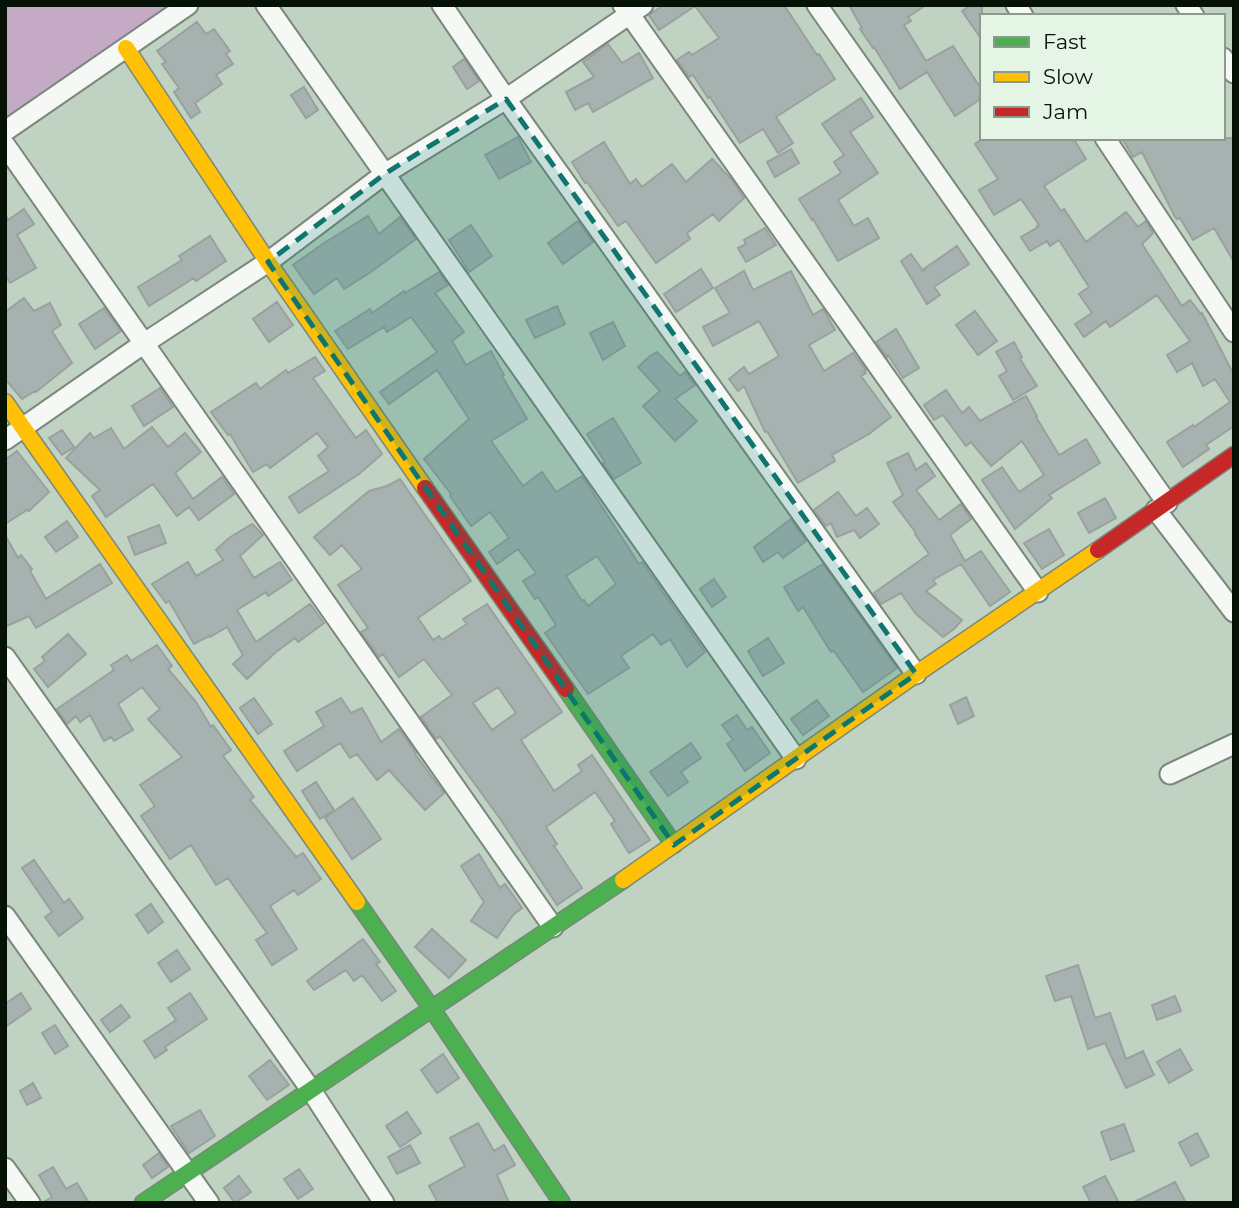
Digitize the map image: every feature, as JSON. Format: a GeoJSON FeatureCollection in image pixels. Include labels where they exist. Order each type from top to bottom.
{"type":"FeatureCollection","features":[{"type":"Feature","properties":{"kind":"street"},"geometry":{"type":"LineString","coordinates":[[5,131],[188,5]]}},
{"type":"Feature","properties":{"kind":"street"},"geometry":{"type":"LineString","coordinates":[[266,5],[796,759]]}},
{"type":"Feature","properties":{"kind":"street"},"geometry":{"type":"LineString","coordinates":[[442,5],[506,99],[916,674]]}},
{"type":"Feature","properties":{"kind":"street"},"geometry":{"type":"LineString","coordinates":[[817,5],[1234,612]]}},
{"type":"Feature","properties":{"kind":"street"},"geometry":{"type":"LineString","coordinates":[[5,440],[143,344],[268,262],[386,173],[506,99],[632,8],[1038,592]]}},
{"type":"Feature","properties":{"kind":"street"},"geometry":{"type":"LineString","coordinates":[[126,48],[268,262],[674,845]]}},
{"type":"Feature","properties":{"kind":"street"},"geometry":{"type":"LineString","coordinates":[[1106,140],[1234,332]]}},
{"type":"Feature","properties":{"kind":"street"},"geometry":{"type":"LineString","coordinates":[[5,145],[553,926]]}},
{"type":"Feature","properties":{"kind":"street"},"geometry":{"type":"LineString","coordinates":[[5,402],[432,1009],[562,1203]]}},
{"type":"Feature","properties":{"kind":"street"},"geometry":{"type":"LineString","coordinates":[[144,1203],[674,845],[1234,455]]}},
{"type":"Feature","properties":{"kind":"street"},"geometry":{"type":"LineString","coordinates":[[5,657],[311,1090],[384,1203]]}},
{"type":"Feature","properties":{"kind":"street"},"geometry":{"type":"LineString","coordinates":[[1170,774],[1234,744]]}},
{"type":"Feature","properties":{"kind":"street"},"geometry":{"type":"LineString","coordinates":[[5,916],[209,1203]]}},
{"type":"Feature","properties":{"kind":"street"},"geometry":{"type":"LineString","coordinates":[[5,1168],[30,1203]]}},
{"type":"Feature","properties":{"kind":"highlighted area"},"geometry":{"type":"Polygon","coordinates":[[[506,99],[916,674],[674,845],[268,262],[386,173],[506,99]]]}},
{"type":"Feature","properties":{"kind":"shaded area"},"geometry":{"type":"Polygon","coordinates":[[[5,5],[182,5],[5,126],[5,5]]]}},
{"type":"Feature","properties":{"kind":"building"},"geometry":{"type":"Polygon","coordinates":[[[664,5],[784,5],[835,79],[776,117],[793,143],[778,153],[763,129],[740,143],[710,97],[708,98],[693,75],[689,77],[677,60],[689,52],[692,55],[719,38],[695,6],[659,30],[649,15],[664,5]]]}},
{"type":"Feature","properties":{"kind":"building"},"geometry":{"type":"Polygon","coordinates":[[[849,5],[926,5],[908,17],[911,21],[904,25],[926,61],[953,46],[980,87],[980,99],[955,116],[927,72],[900,89],[860,29],[862,28],[849,5]]]}},
{"type":"Feature","properties":{"kind":"building"},"geometry":{"type":"Polygon","coordinates":[[[971,5],[982,5],[980,37],[962,11],[971,5]]]}},
{"type":"Feature","properties":{"kind":"building"},"geometry":{"type":"Polygon","coordinates":[[[197,22],[206,34],[214,29],[230,51],[226,54],[233,64],[216,75],[222,84],[195,103],[200,112],[191,118],[174,92],[179,88],[162,64],[166,62],[157,51],[197,22]]]}},
{"type":"Feature","properties":{"kind":"building"},"geometry":{"type":"Polygon","coordinates":[[[608,44],[622,63],[639,53],[653,78],[593,112],[588,103],[575,110],[566,92],[594,77],[583,62],[608,44]]]}},
{"type":"Feature","properties":{"kind":"building"},"geometry":{"type":"Polygon","coordinates":[[[464,59],[479,81],[467,89],[453,67],[464,59]]]}},
{"type":"Feature","properties":{"kind":"building"},"geometry":{"type":"Polygon","coordinates":[[[304,87],[318,110],[306,118],[291,95],[304,87]]]}},
{"type":"Feature","properties":{"kind":"building"},"geometry":{"type":"Polygon","coordinates":[[[861,98],[873,117],[850,132],[878,173],[838,200],[854,226],[868,218],[879,238],[838,261],[799,199],[841,173],[834,162],[844,155],[822,124],[861,98]]]}},
{"type":"Feature","properties":{"kind":"building"},"geometry":{"type":"Polygon","coordinates":[[[518,137],[531,162],[499,179],[485,155],[518,137]]]}},
{"type":"Feature","properties":{"kind":"building"},"geometry":{"type":"Polygon","coordinates":[[[1234,138],[1234,262],[1214,228],[1193,240],[1180,218],[1175,217],[1142,152],[1133,157],[1123,140],[1234,138]]]}},
{"type":"Feature","properties":{"kind":"building"},"geometry":{"type":"Polygon","coordinates":[[[980,140],[1074,140],[1086,159],[1044,186],[1061,211],[1064,209],[1086,242],[1126,212],[1138,227],[1146,221],[1153,233],[1142,244],[1182,306],[1190,300],[1202,313],[1234,375],[1234,426],[1206,445],[1209,449],[1183,467],[1167,442],[1230,402],[1215,379],[1203,386],[1192,363],[1177,372],[1167,355],[1190,341],[1157,295],[1110,327],[1106,321],[1084,337],[1075,324],[1092,313],[1079,294],[1089,287],[1059,240],[1050,246],[1047,241],[1030,251],[1021,237],[1039,225],[1021,199],[994,215],[979,190],[998,179],[975,144],[980,140]]]}},
{"type":"Feature","properties":{"kind":"building"},"geometry":{"type":"Polygon","coordinates":[[[604,142],[630,184],[636,179],[642,187],[672,164],[686,182],[712,159],[732,180],[744,198],[719,221],[713,214],[687,233],[690,239],[656,263],[626,221],[618,226],[572,162],[604,142]]]}},
{"type":"Feature","properties":{"kind":"building"},"geometry":{"type":"Polygon","coordinates":[[[791,149],[799,163],[775,177],[767,162],[791,149]]]}},
{"type":"Feature","properties":{"kind":"building"},"geometry":{"type":"Polygon","coordinates":[[[24,209],[34,224],[17,235],[36,268],[10,283],[5,275],[5,214],[8,220],[24,209]]]}},
{"type":"Feature","properties":{"kind":"building"},"geometry":{"type":"Polygon","coordinates":[[[368,216],[379,234],[400,217],[416,239],[344,289],[337,278],[314,294],[293,265],[368,216]]]}},
{"type":"Feature","properties":{"kind":"building"},"geometry":{"type":"Polygon","coordinates":[[[578,221],[593,242],[563,264],[548,243],[578,221]]]}},
{"type":"Feature","properties":{"kind":"building"},"geometry":{"type":"Polygon","coordinates":[[[471,225],[492,256],[469,272],[449,240],[471,225]]]}},
{"type":"Feature","properties":{"kind":"building"},"geometry":{"type":"Polygon","coordinates":[[[765,228],[776,245],[746,262],[738,248],[746,244],[744,240],[765,228]]]}},
{"type":"Feature","properties":{"kind":"building"},"geometry":{"type":"Polygon","coordinates":[[[210,236],[226,261],[196,281],[194,278],[149,306],[138,287],[182,260],[179,256],[210,236]]]}},
{"type":"Feature","properties":{"kind":"building"},"geometry":{"type":"Polygon","coordinates":[[[957,246],[969,264],[934,287],[940,295],[927,304],[901,261],[911,254],[923,271],[957,246]]]}},
{"type":"Feature","properties":{"kind":"building"},"geometry":{"type":"Polygon","coordinates":[[[701,269],[713,288],[676,312],[664,294],[701,269]]]}},
{"type":"Feature","properties":{"kind":"building"},"geometry":{"type":"Polygon","coordinates":[[[744,271],[753,290],[791,271],[813,315],[823,309],[835,330],[809,345],[824,371],[853,353],[866,370],[861,376],[891,417],[869,434],[832,455],[835,461],[798,483],[767,431],[765,432],[744,386],[738,391],[729,379],[744,367],[749,374],[779,356],[759,321],[713,346],[703,327],[730,313],[715,288],[744,271]]]}},
{"type":"Feature","properties":{"kind":"building"},"geometry":{"type":"Polygon","coordinates":[[[439,272],[448,285],[435,293],[464,332],[452,341],[466,365],[491,351],[527,419],[491,441],[523,486],[542,472],[556,492],[582,476],[639,564],[642,562],[705,652],[687,667],[670,639],[661,645],[653,634],[621,656],[629,668],[588,694],[545,633],[556,625],[538,597],[535,599],[523,581],[536,573],[518,549],[497,564],[489,552],[509,538],[490,512],[471,526],[424,459],[469,419],[437,370],[389,404],[380,392],[437,352],[411,317],[387,332],[384,327],[348,349],[335,331],[370,309],[372,313],[404,291],[405,293],[439,272]],[[597,556],[566,576],[588,606],[616,584],[597,556]]]}},
{"type":"Feature","properties":{"kind":"building"},"geometry":{"type":"Polygon","coordinates":[[[24,298],[34,311],[50,303],[61,325],[52,331],[72,363],[36,392],[22,399],[5,379],[5,312],[24,298]]]}},
{"type":"Feature","properties":{"kind":"building"},"geometry":{"type":"Polygon","coordinates":[[[277,302],[293,325],[269,342],[253,319],[277,302]]]}},
{"type":"Feature","properties":{"kind":"building"},"geometry":{"type":"Polygon","coordinates":[[[557,306],[565,324],[535,338],[526,320],[557,306]]]}},
{"type":"Feature","properties":{"kind":"building"},"geometry":{"type":"Polygon","coordinates":[[[104,308],[121,331],[95,349],[79,324],[104,308]]]}},
{"type":"Feature","properties":{"kind":"building"},"geometry":{"type":"Polygon","coordinates":[[[975,311],[997,341],[978,355],[956,325],[975,311]]]}},
{"type":"Feature","properties":{"kind":"building"},"geometry":{"type":"Polygon","coordinates":[[[613,322],[625,346],[603,360],[590,333],[613,322]]]}},
{"type":"Feature","properties":{"kind":"building"},"geometry":{"type":"Polygon","coordinates":[[[896,329],[919,368],[903,378],[876,342],[896,329]]]}},
{"type":"Feature","properties":{"kind":"building"},"geometry":{"type":"Polygon","coordinates":[[[1014,342],[1022,357],[1020,359],[1037,386],[1013,400],[999,376],[1007,371],[996,352],[1014,342]]]}},
{"type":"Feature","properties":{"kind":"building"},"geometry":{"type":"Polygon","coordinates":[[[657,352],[680,376],[685,372],[695,385],[675,399],[697,421],[675,441],[643,406],[660,391],[638,367],[657,352]]]}},
{"type":"Feature","properties":{"kind":"building"},"geometry":{"type":"Polygon","coordinates":[[[315,357],[325,371],[313,378],[356,438],[366,430],[382,454],[359,474],[299,513],[289,497],[329,471],[318,456],[328,447],[317,433],[270,468],[267,464],[253,472],[230,434],[228,435],[211,412],[256,383],[260,389],[286,370],[288,373],[315,357]]]}},
{"type":"Feature","properties":{"kind":"building"},"geometry":{"type":"Polygon","coordinates":[[[160,388],[173,407],[144,426],[132,406],[160,388]]]}},
{"type":"Feature","properties":{"kind":"building"},"geometry":{"type":"Polygon","coordinates":[[[946,390],[962,413],[969,407],[980,421],[1026,396],[1059,455],[1086,439],[1100,463],[1049,495],[1052,498],[1015,529],[982,480],[1002,467],[1019,492],[1044,475],[1022,441],[991,466],[971,442],[966,446],[943,415],[934,420],[924,405],[946,390]]]}},
{"type":"Feature","properties":{"kind":"building"},"geometry":{"type":"Polygon","coordinates":[[[613,418],[641,463],[614,479],[587,434],[613,418]]]}},
{"type":"Feature","properties":{"kind":"building"},"geometry":{"type":"Polygon","coordinates":[[[152,427],[168,447],[185,433],[201,452],[175,473],[193,499],[222,477],[234,494],[199,520],[189,507],[177,516],[153,484],[106,517],[92,496],[100,490],[66,458],[90,433],[94,438],[111,428],[124,449],[152,427]]]}},
{"type":"Feature","properties":{"kind":"building"},"geometry":{"type":"Polygon","coordinates":[[[62,430],[74,447],[62,455],[49,438],[62,430]]]}},
{"type":"Feature","properties":{"kind":"building"},"geometry":{"type":"Polygon","coordinates":[[[17,451],[49,492],[29,511],[5,524],[5,460],[17,451]]]}},
{"type":"Feature","properties":{"kind":"building"},"geometry":{"type":"Polygon","coordinates":[[[908,453],[916,470],[926,463],[935,476],[916,490],[939,520],[961,504],[971,519],[950,535],[965,561],[981,551],[1010,592],[990,606],[961,564],[933,580],[936,584],[926,591],[962,620],[943,637],[916,614],[901,593],[881,604],[874,593],[929,554],[893,502],[903,495],[887,463],[908,453]]]}},
{"type":"Feature","properties":{"kind":"building"},"geometry":{"type":"Polygon","coordinates":[[[400,479],[471,581],[418,618],[433,640],[439,636],[442,640],[467,624],[463,619],[487,604],[562,712],[521,740],[554,791],[582,771],[578,765],[592,755],[650,840],[629,853],[611,824],[615,821],[595,792],[546,827],[557,844],[554,846],[582,888],[557,905],[501,820],[440,736],[436,739],[421,717],[452,695],[424,659],[399,677],[383,654],[379,657],[361,632],[368,628],[338,585],[362,569],[342,545],[330,555],[314,537],[369,491],[400,479]],[[498,687],[473,703],[492,730],[516,713],[498,687]]]}},
{"type":"Feature","properties":{"kind":"building"},"geometry":{"type":"Polygon","coordinates":[[[838,492],[856,516],[867,508],[879,524],[860,538],[854,530],[837,537],[831,523],[826,526],[814,510],[838,492]]]}},
{"type":"Feature","properties":{"kind":"building"},"geometry":{"type":"Polygon","coordinates":[[[1105,498],[1116,518],[1089,533],[1078,513],[1105,498]]]}},
{"type":"Feature","properties":{"kind":"building"},"geometry":{"type":"Polygon","coordinates":[[[791,519],[806,541],[783,558],[778,552],[763,562],[754,547],[791,519]]]}},
{"type":"Feature","properties":{"kind":"building"},"geometry":{"type":"Polygon","coordinates":[[[67,521],[78,537],[56,552],[45,537],[67,521]]]}},
{"type":"Feature","properties":{"kind":"building"},"geometry":{"type":"Polygon","coordinates":[[[252,524],[263,535],[240,556],[254,578],[280,562],[292,580],[268,596],[266,592],[237,610],[256,642],[310,604],[324,623],[298,642],[295,638],[247,679],[233,664],[243,655],[227,627],[194,644],[169,601],[166,603],[152,584],[188,562],[196,576],[223,560],[216,550],[229,538],[252,524]]]}},
{"type":"Feature","properties":{"kind":"building"},"geometry":{"type":"Polygon","coordinates":[[[159,525],[166,543],[135,555],[128,537],[159,525]]]}},
{"type":"Feature","properties":{"kind":"building"},"geometry":{"type":"Polygon","coordinates":[[[1049,529],[1064,555],[1042,569],[1024,543],[1049,529]]]}},
{"type":"Feature","properties":{"kind":"building"},"geometry":{"type":"Polygon","coordinates":[[[5,535],[18,558],[21,555],[32,569],[30,571],[46,599],[100,564],[112,583],[36,628],[29,616],[5,627],[5,535]]]}},
{"type":"Feature","properties":{"kind":"building"},"geometry":{"type":"Polygon","coordinates":[[[823,564],[897,668],[863,692],[834,651],[831,652],[803,607],[798,611],[784,587],[823,564]]]}},
{"type":"Feature","properties":{"kind":"building"},"geometry":{"type":"Polygon","coordinates":[[[714,579],[726,597],[712,607],[700,589],[714,579]]]}},
{"type":"Feature","properties":{"kind":"building"},"geometry":{"type":"Polygon","coordinates":[[[68,634],[86,654],[48,687],[34,669],[45,661],[42,657],[68,634]]]}},
{"type":"Feature","properties":{"kind":"building"},"geometry":{"type":"Polygon","coordinates":[[[768,638],[784,663],[763,676],[748,651],[768,638]]]}},
{"type":"Feature","properties":{"kind":"building"},"geometry":{"type":"Polygon","coordinates":[[[157,645],[172,666],[168,669],[231,750],[223,756],[254,797],[250,800],[296,857],[303,853],[321,879],[298,895],[294,890],[270,906],[297,949],[272,965],[256,940],[267,933],[228,878],[216,885],[191,845],[170,859],[141,816],[155,806],[140,785],[182,757],[148,719],[160,709],[142,687],[118,704],[133,730],[114,741],[111,737],[104,741],[90,715],[80,722],[76,716],[67,724],[57,709],[114,670],[111,665],[127,655],[131,661],[157,645]]]}},
{"type":"Feature","properties":{"kind":"building"},"geometry":{"type":"Polygon","coordinates":[[[966,697],[974,716],[958,724],[950,705],[966,697]]]}},
{"type":"Feature","properties":{"kind":"building"},"geometry":{"type":"Polygon","coordinates":[[[254,698],[272,724],[258,734],[240,708],[254,698]]]}},
{"type":"Feature","properties":{"kind":"building"},"geometry":{"type":"Polygon","coordinates":[[[341,698],[351,713],[362,708],[381,742],[399,729],[444,793],[425,810],[389,770],[377,780],[357,754],[350,758],[340,743],[297,771],[284,751],[324,726],[316,712],[341,698]]]}},
{"type":"Feature","properties":{"kind":"building"},"geometry":{"type":"Polygon","coordinates":[[[817,700],[829,716],[803,735],[791,719],[817,700]]]}},
{"type":"Feature","properties":{"kind":"building"},"geometry":{"type":"Polygon","coordinates":[[[737,715],[747,730],[752,727],[770,753],[745,771],[727,744],[733,740],[722,725],[737,715]]]}},
{"type":"Feature","properties":{"kind":"building"},"geometry":{"type":"Polygon","coordinates":[[[691,743],[701,758],[681,772],[688,782],[668,796],[650,772],[691,743]]]}},
{"type":"Feature","properties":{"kind":"building"},"geometry":{"type":"Polygon","coordinates":[[[316,782],[334,810],[320,819],[302,791],[316,782]]]}},
{"type":"Feature","properties":{"kind":"building"},"geometry":{"type":"Polygon","coordinates":[[[353,798],[381,839],[352,859],[325,818],[353,798]]]}},
{"type":"Feature","properties":{"kind":"building"},"geometry":{"type":"Polygon","coordinates":[[[479,854],[500,888],[505,884],[522,908],[513,915],[497,938],[471,921],[484,902],[461,866],[479,854]]]}},
{"type":"Feature","properties":{"kind":"building"},"geometry":{"type":"Polygon","coordinates":[[[34,860],[64,903],[69,899],[83,918],[59,936],[45,917],[52,912],[22,868],[34,860]]]}},
{"type":"Feature","properties":{"kind":"building"},"geometry":{"type":"Polygon","coordinates":[[[151,904],[163,922],[148,933],[136,915],[151,904]]]}},
{"type":"Feature","properties":{"kind":"building"},"geometry":{"type":"Polygon","coordinates":[[[432,929],[466,960],[449,978],[415,947],[432,929]]]}},
{"type":"Feature","properties":{"kind":"building"},"geometry":{"type":"Polygon","coordinates":[[[363,939],[380,962],[376,964],[396,991],[382,1001],[362,975],[354,981],[346,970],[314,990],[307,981],[363,939]]]}},
{"type":"Feature","properties":{"kind":"building"},"geometry":{"type":"Polygon","coordinates":[[[177,950],[190,969],[171,982],[158,963],[177,950]]]}},
{"type":"Feature","properties":{"kind":"building"},"geometry":{"type":"Polygon","coordinates":[[[1078,965],[1095,1018],[1110,1013],[1126,1059],[1143,1051],[1154,1075],[1126,1088],[1105,1043],[1088,1049],[1071,996],[1055,1001],[1046,976],[1078,965]]]}},
{"type":"Feature","properties":{"kind":"building"},"geometry":{"type":"Polygon","coordinates":[[[21,993],[31,1009],[5,1027],[5,1004],[21,993]]]}},
{"type":"Feature","properties":{"kind":"building"},"geometry":{"type":"Polygon","coordinates":[[[190,993],[207,1019],[165,1047],[167,1050],[155,1058],[144,1041],[176,1020],[168,1008],[190,993]]]}},
{"type":"Feature","properties":{"kind":"building"},"geometry":{"type":"Polygon","coordinates":[[[1175,996],[1181,1011],[1157,1020],[1152,1005],[1175,996]]]}},
{"type":"Feature","properties":{"kind":"building"},"geometry":{"type":"Polygon","coordinates":[[[121,1005],[130,1017],[110,1032],[101,1020],[121,1005]]]}},
{"type":"Feature","properties":{"kind":"building"},"geometry":{"type":"Polygon","coordinates":[[[55,1025],[68,1046],[55,1054],[42,1033],[55,1025]]]}},
{"type":"Feature","properties":{"kind":"building"},"geometry":{"type":"Polygon","coordinates":[[[1180,1049],[1192,1070],[1169,1083],[1157,1062],[1180,1049]]]}},
{"type":"Feature","properties":{"kind":"building"},"geometry":{"type":"Polygon","coordinates":[[[443,1054],[459,1078],[437,1093],[421,1070],[443,1054]]]}},
{"type":"Feature","properties":{"kind":"building"},"geometry":{"type":"Polygon","coordinates":[[[270,1060],[289,1085],[267,1100],[249,1076],[270,1060]]]}},
{"type":"Feature","properties":{"kind":"building"},"geometry":{"type":"Polygon","coordinates":[[[33,1083],[41,1098],[27,1105],[20,1091],[33,1083]]]}},
{"type":"Feature","properties":{"kind":"building"},"geometry":{"type":"Polygon","coordinates":[[[200,1110],[215,1136],[189,1153],[171,1126],[200,1110]]]}},
{"type":"Feature","properties":{"kind":"building"},"geometry":{"type":"Polygon","coordinates":[[[407,1112],[421,1133],[400,1147],[386,1126],[407,1112]]]}},
{"type":"Feature","properties":{"kind":"building"},"geometry":{"type":"Polygon","coordinates":[[[478,1123],[494,1151],[504,1145],[515,1165],[497,1175],[509,1203],[438,1203],[429,1186],[465,1166],[450,1138],[478,1123]]]}},
{"type":"Feature","properties":{"kind":"building"},"geometry":{"type":"Polygon","coordinates":[[[1124,1124],[1134,1151],[1111,1160],[1101,1132],[1124,1124]]]}},
{"type":"Feature","properties":{"kind":"building"},"geometry":{"type":"Polygon","coordinates":[[[1197,1133],[1209,1156],[1191,1166],[1179,1143],[1197,1133]]]}},
{"type":"Feature","properties":{"kind":"building"},"geometry":{"type":"Polygon","coordinates":[[[410,1145],[420,1163],[397,1174],[388,1157],[410,1145]]]}},
{"type":"Feature","properties":{"kind":"building"},"geometry":{"type":"Polygon","coordinates":[[[159,1153],[168,1167],[152,1178],[143,1165],[159,1153]]]}},
{"type":"Feature","properties":{"kind":"building"},"geometry":{"type":"Polygon","coordinates":[[[53,1167],[66,1189],[77,1183],[89,1203],[42,1203],[52,1197],[39,1175],[53,1167]]]}},
{"type":"Feature","properties":{"kind":"building"},"geometry":{"type":"Polygon","coordinates":[[[299,1169],[313,1189],[298,1199],[284,1179],[299,1169]]]}},
{"type":"Feature","properties":{"kind":"building"},"geometry":{"type":"Polygon","coordinates":[[[239,1176],[251,1192],[235,1203],[224,1188],[239,1176]]]}},
{"type":"Feature","properties":{"kind":"building"},"geometry":{"type":"Polygon","coordinates":[[[1105,1176],[1119,1203],[1091,1203],[1083,1187],[1105,1176]]]}},
{"type":"Feature","properties":{"kind":"building"},"geometry":{"type":"Polygon","coordinates":[[[1175,1182],[1186,1203],[1132,1203],[1155,1192],[1175,1182]]]}},
{"type":"Feature","properties":{"kind":"traffic: fast"},"geometry":{"type":"LineString","coordinates":[[566,689],[674,845]]}},
{"type":"Feature","properties":{"kind":"traffic: fast"},"geometry":{"type":"LineString","coordinates":[[143,1203],[623,880]]}},
{"type":"Feature","properties":{"kind":"traffic: fast"},"geometry":{"type":"LineString","coordinates":[[357,902],[562,1203]]}},
{"type":"Feature","properties":{"kind":"traffic: slow"},"geometry":{"type":"LineString","coordinates":[[126,48],[268,262],[425,488]]}},
{"type":"Feature","properties":{"kind":"traffic: slow"},"geometry":{"type":"LineString","coordinates":[[5,402],[357,902]]}},
{"type":"Feature","properties":{"kind":"traffic: slow"},"geometry":{"type":"LineString","coordinates":[[623,880],[1098,550]]}},
{"type":"Feature","properties":{"kind":"traffic: jam"},"geometry":{"type":"LineString","coordinates":[[1098,550],[1234,455]]}},
{"type":"Feature","properties":{"kind":"traffic: jam"},"geometry":{"type":"LineString","coordinates":[[425,488],[566,689]]}}]}
